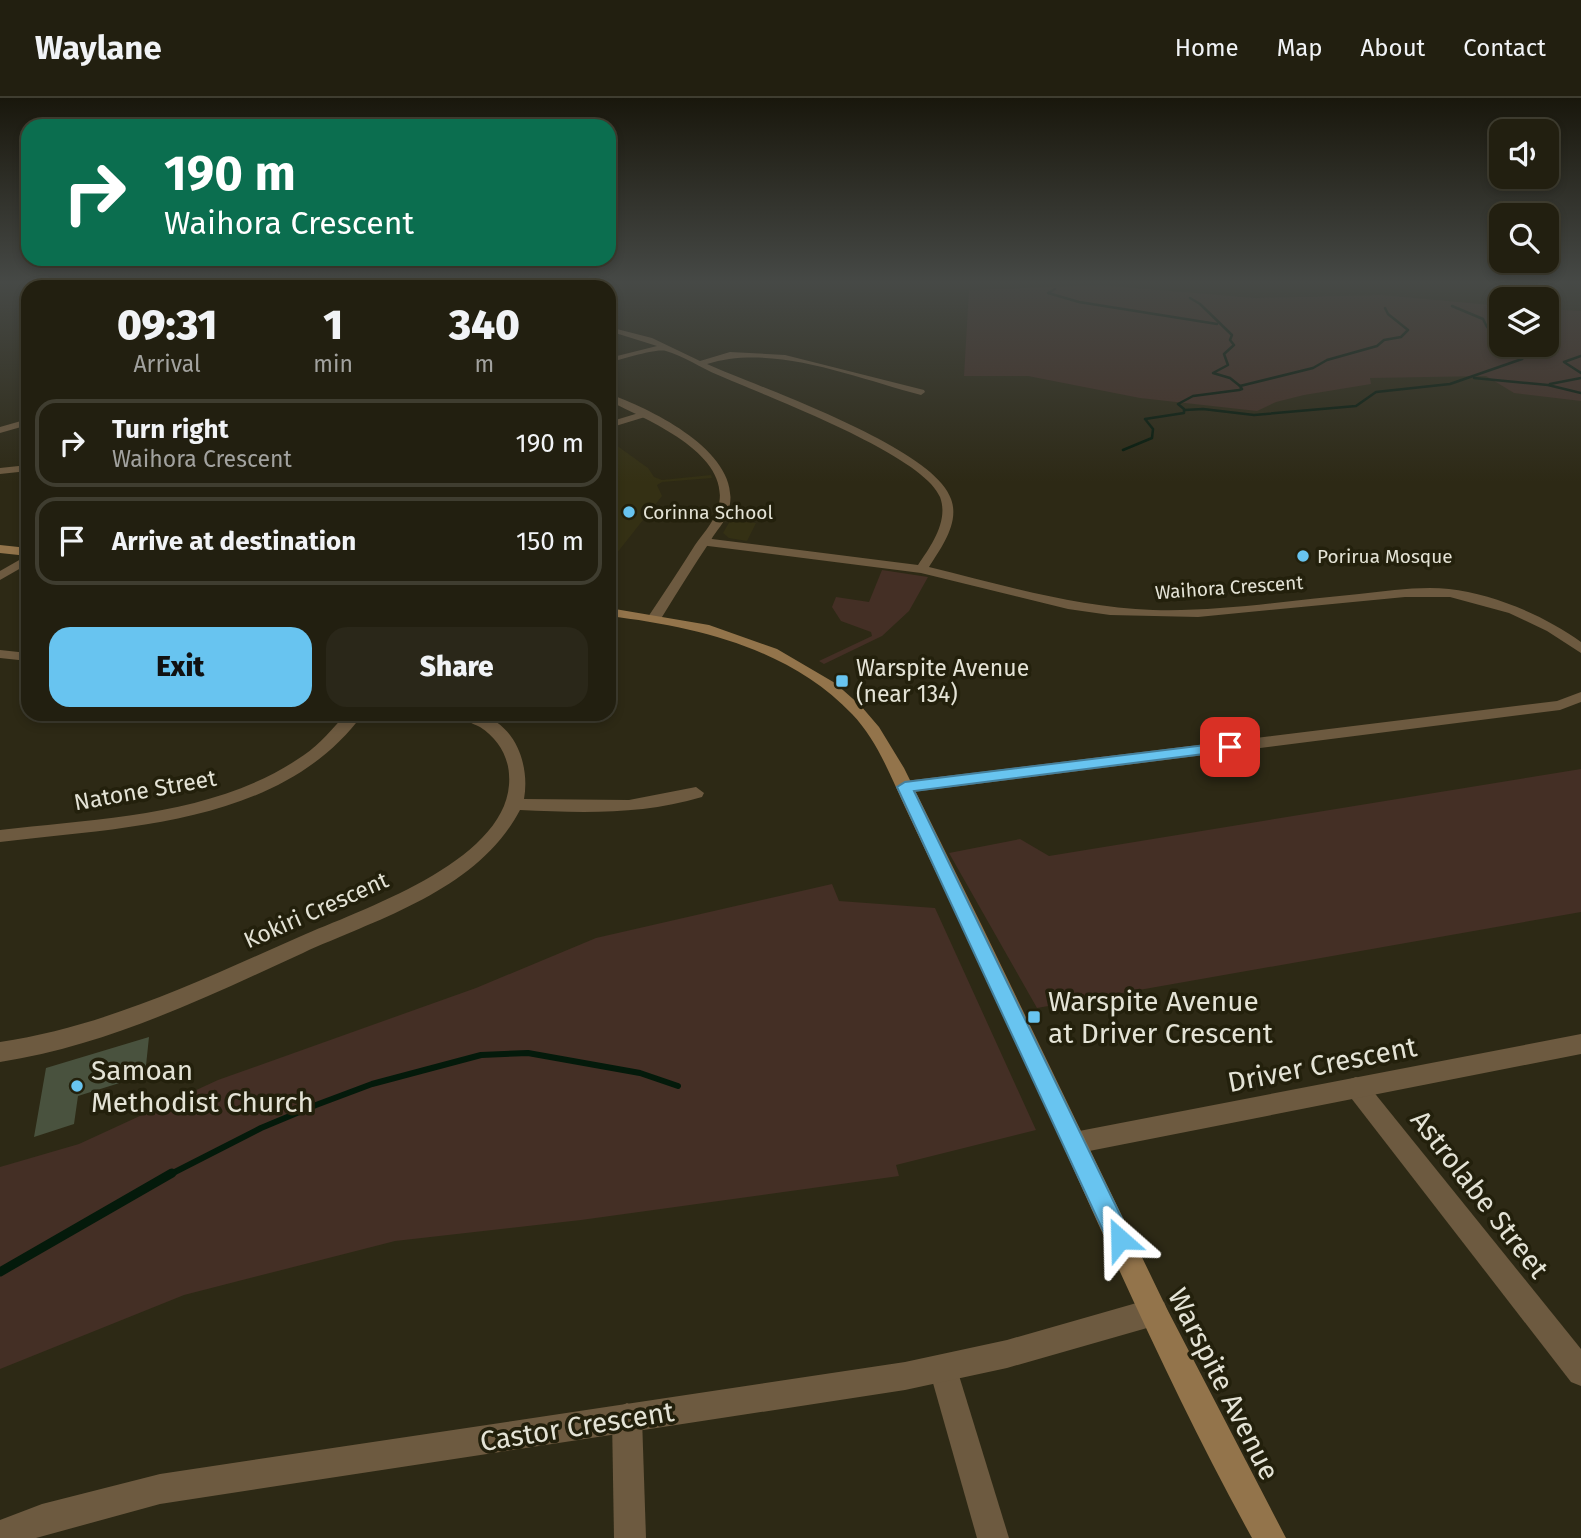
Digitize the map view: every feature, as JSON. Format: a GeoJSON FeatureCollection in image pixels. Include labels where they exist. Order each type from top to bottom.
{"type":"FeatureCollection","features":[{"type":"Feature","properties":{"kind":"main road"},"geometry":{"type":"LineString","coordinates":[[0,550],[21,552]]}},
{"type":"Feature","properties":{"kind":"main road","name":"Warspite Avenue"},"geometry":{"type":"LineString","coordinates":[[616,613],[688,623],[770,649],[807,669],[858,711],[878,737],[905,787],[1154,1312],[1270,1538]]}},
{"type":"Feature","properties":{"kind":"street"},"geometry":{"type":"LineString","coordinates":[[616,358],[663,348]]}},
{"type":"Feature","properties":{"kind":"street"},"geometry":{"type":"LineString","coordinates":[[664,348],[869,440],[908,461],[927,475],[940,487],[948,509],[944,534],[921,569]]}},
{"type":"Feature","properties":{"kind":"street"},"geometry":{"type":"LineString","coordinates":[[698,364],[730,354],[785,357],[921,393]]}},
{"type":"Feature","properties":{"kind":"street"},"geometry":{"type":"LineString","coordinates":[[616,401],[700,448],[714,460],[723,476],[725,504],[704,542],[655,617]]}},
{"type":"Feature","properties":{"kind":"street"},"geometry":{"type":"LineString","coordinates":[[616,423],[642,415]]}},
{"type":"Feature","properties":{"kind":"street"},"geometry":{"type":"LineString","coordinates":[[0,430],[21,424]]}},
{"type":"Feature","properties":{"kind":"street"},"geometry":{"type":"LineString","coordinates":[[0,471],[21,469]]}},
{"type":"Feature","properties":{"kind":"street","name":"Waihora Crescent"},"geometry":{"type":"LineString","coordinates":[[704,542],[921,569],[1068,605],[1154,614],[1198,613],[1405,593],[1450,593],[1514,610],[1552,628],[1581,649]]}},
{"type":"Feature","properties":{"kind":"street"},"geometry":{"type":"LineString","coordinates":[[0,576],[21,563]]}},
{"type":"Feature","properties":{"kind":"street"},"geometry":{"type":"LineString","coordinates":[[0,654],[21,656]]}},
{"type":"Feature","properties":{"kind":"street"},"geometry":{"type":"LineString","coordinates":[[905,787],[1501,713],[1560,705],[1581,697]]}},
{"type":"Feature","properties":{"kind":"street","name":"Natone Street"},"geometry":{"type":"LineString","coordinates":[[0,836],[165,813],[234,797],[275,779],[310,758],[348,721]]}},
{"type":"Feature","properties":{"kind":"street","name":"Kokiri Crescent"},"geometry":{"type":"LineString","coordinates":[[0,1052],[73,1038],[138,1016],[387,906],[435,883],[461,866],[496,834],[514,804],[519,778],[513,752],[493,728],[479,721]]}},
{"type":"Feature","properties":{"kind":"street"},"geometry":{"type":"LineString","coordinates":[[514,804],[636,806],[675,801],[696,793]]}},
{"type":"Feature","properties":{"kind":"street","name":"Driver Crescent"},"geometry":{"type":"LineString","coordinates":[[1074,1143],[1581,1044]]}},
{"type":"Feature","properties":{"kind":"street","name":"Astrolabe Street"},"geometry":{"type":"LineString","coordinates":[[1356,1087],[1581,1372]]}},
{"type":"Feature","properties":{"kind":"street","name":"Castor Crescent"},"geometry":{"type":"LineString","coordinates":[[0,1536],[42,1520],[160,1489],[943,1369],[1154,1312]]}},
{"type":"Feature","properties":{"kind":"street"},"geometry":{"type":"LineString","coordinates":[[943,1369],[993,1538]]}},
{"type":"Feature","properties":{"kind":"street"},"geometry":{"type":"LineString","coordinates":[[627,1418],[629,1538]]}},
{"type":"Feature","properties":{"kind":"shaded area"},"geometry":{"type":"Polygon","coordinates":[[[966,348],[1489,348],[1489,357],[1559,357],[1559,348],[1581,348],[1581,401],[1514,393],[1486,376],[1370,378],[1371,384],[1304,395],[1276,402],[1257,411],[1140,398],[1028,376],[964,376],[966,348]]]}},
{"type":"Feature","properties":{"kind":"shaded area","name":"Corinna School"},"geometry":{"type":"Polygon","coordinates":[[[616,445],[648,468],[654,477],[662,480],[711,475],[712,478],[662,482],[657,485],[662,496],[616,554],[616,445]]]}},
{"type":"Feature","properties":{"kind":"shaded area"},"geometry":{"type":"Polygon","coordinates":[[[730,521],[756,523],[747,541],[729,538],[723,533],[730,521]]]}},
{"type":"Feature","properties":{"kind":"shaded area"},"geometry":{"type":"Polygon","coordinates":[[[882,570],[928,577],[909,611],[882,636],[824,664],[819,661],[872,636],[871,632],[841,621],[832,607],[836,597],[869,602],[882,570]]]}},
{"type":"Feature","properties":{"kind":"shaded area"},"geometry":{"type":"Polygon","coordinates":[[[1581,769],[1581,912],[1037,1008],[949,853],[1020,839],[1049,856],[1581,769]]]}},
{"type":"Feature","properties":{"kind":"shaded area"},"geometry":{"type":"Polygon","coordinates":[[[832,884],[839,901],[935,908],[1036,1130],[896,1165],[899,1176],[581,1220],[395,1241],[184,1295],[0,1369],[0,1167],[79,1144],[218,1080],[476,988],[596,938],[832,884]]]}},
{"type":"Feature","properties":{"kind":"building","name":"Samoan Methodist Church"},"geometry":{"type":"Polygon","coordinates":[[[149,1037],[145,1075],[78,1096],[74,1124],[34,1137],[46,1068],[149,1037]]]}},
{"type":"Feature","properties":{"kind":"waterway"},"geometry":{"type":"LineString","coordinates":[[1230,348],[1224,354],[1228,365],[1213,373],[1230,378],[1240,386]]}},
{"type":"Feature","properties":{"kind":"waterway"},"geometry":{"type":"LineString","coordinates":[[1240,386],[1313,368],[1327,360],[1369,348]]}},
{"type":"Feature","properties":{"kind":"waterway"},"geometry":{"type":"LineString","coordinates":[[1581,356],[1564,362],[1581,373]]}},
{"type":"Feature","properties":{"kind":"waterway"},"geometry":{"type":"LineString","coordinates":[[1185,410],[1203,409],[1254,415],[1356,406],[1376,392],[1450,384],[1524,357]]}},
{"type":"Feature","properties":{"kind":"waterway"},"geometry":{"type":"LineString","coordinates":[[1474,378],[1548,385],[1581,393]]}},
{"type":"Feature","properties":{"kind":"waterway"},"geometry":{"type":"LineString","coordinates":[[1550,384],[1581,378]]}},
{"type":"Feature","properties":{"kind":"waterway"},"geometry":{"type":"LineString","coordinates":[[1123,450],[1152,438],[1153,429],[1145,419],[1184,413],[1184,409],[1178,404],[1193,396],[1239,390],[1242,389],[1240,386]]}},
{"type":"Feature","properties":{"kind":"waterway"},"geometry":{"type":"LineString","coordinates":[[169,1175],[261,1128],[316,1105],[372,1084],[481,1055],[528,1053],[640,1073],[678,1086]]}},
{"type":"Feature","properties":{"kind":"waterway"},"geometry":{"type":"LineString","coordinates":[[0,1272],[172,1173]]}},
{"type":"Feature","properties":{"kind":"place","name":"Corinna School"},"geometry":{"type":"Point","coordinates":[629,512]}},
{"type":"Feature","properties":{"kind":"place","name":"Porirua Mosque"},"geometry":{"type":"Point","coordinates":[1303,556]}},
{"type":"Feature","properties":{"kind":"place","name":"Warspite Avenue (near 134)"},"geometry":{"type":"Point","coordinates":[842,681]}},
{"type":"Feature","properties":{"kind":"place","name":"Warspite Avenue at Driver Crescent"},"geometry":{"type":"Point","coordinates":[1034,1017]}},
{"type":"Feature","properties":{"kind":"place","name":"Samoan Methodist Church"},"geometry":{"type":"Point","coordinates":[77,1086]}},
{"type":"Feature","properties":{"kind":"route"},"geometry":{"type":"LineString","coordinates":[[1120,1239],[905,787],[1230,747]]}}]}
